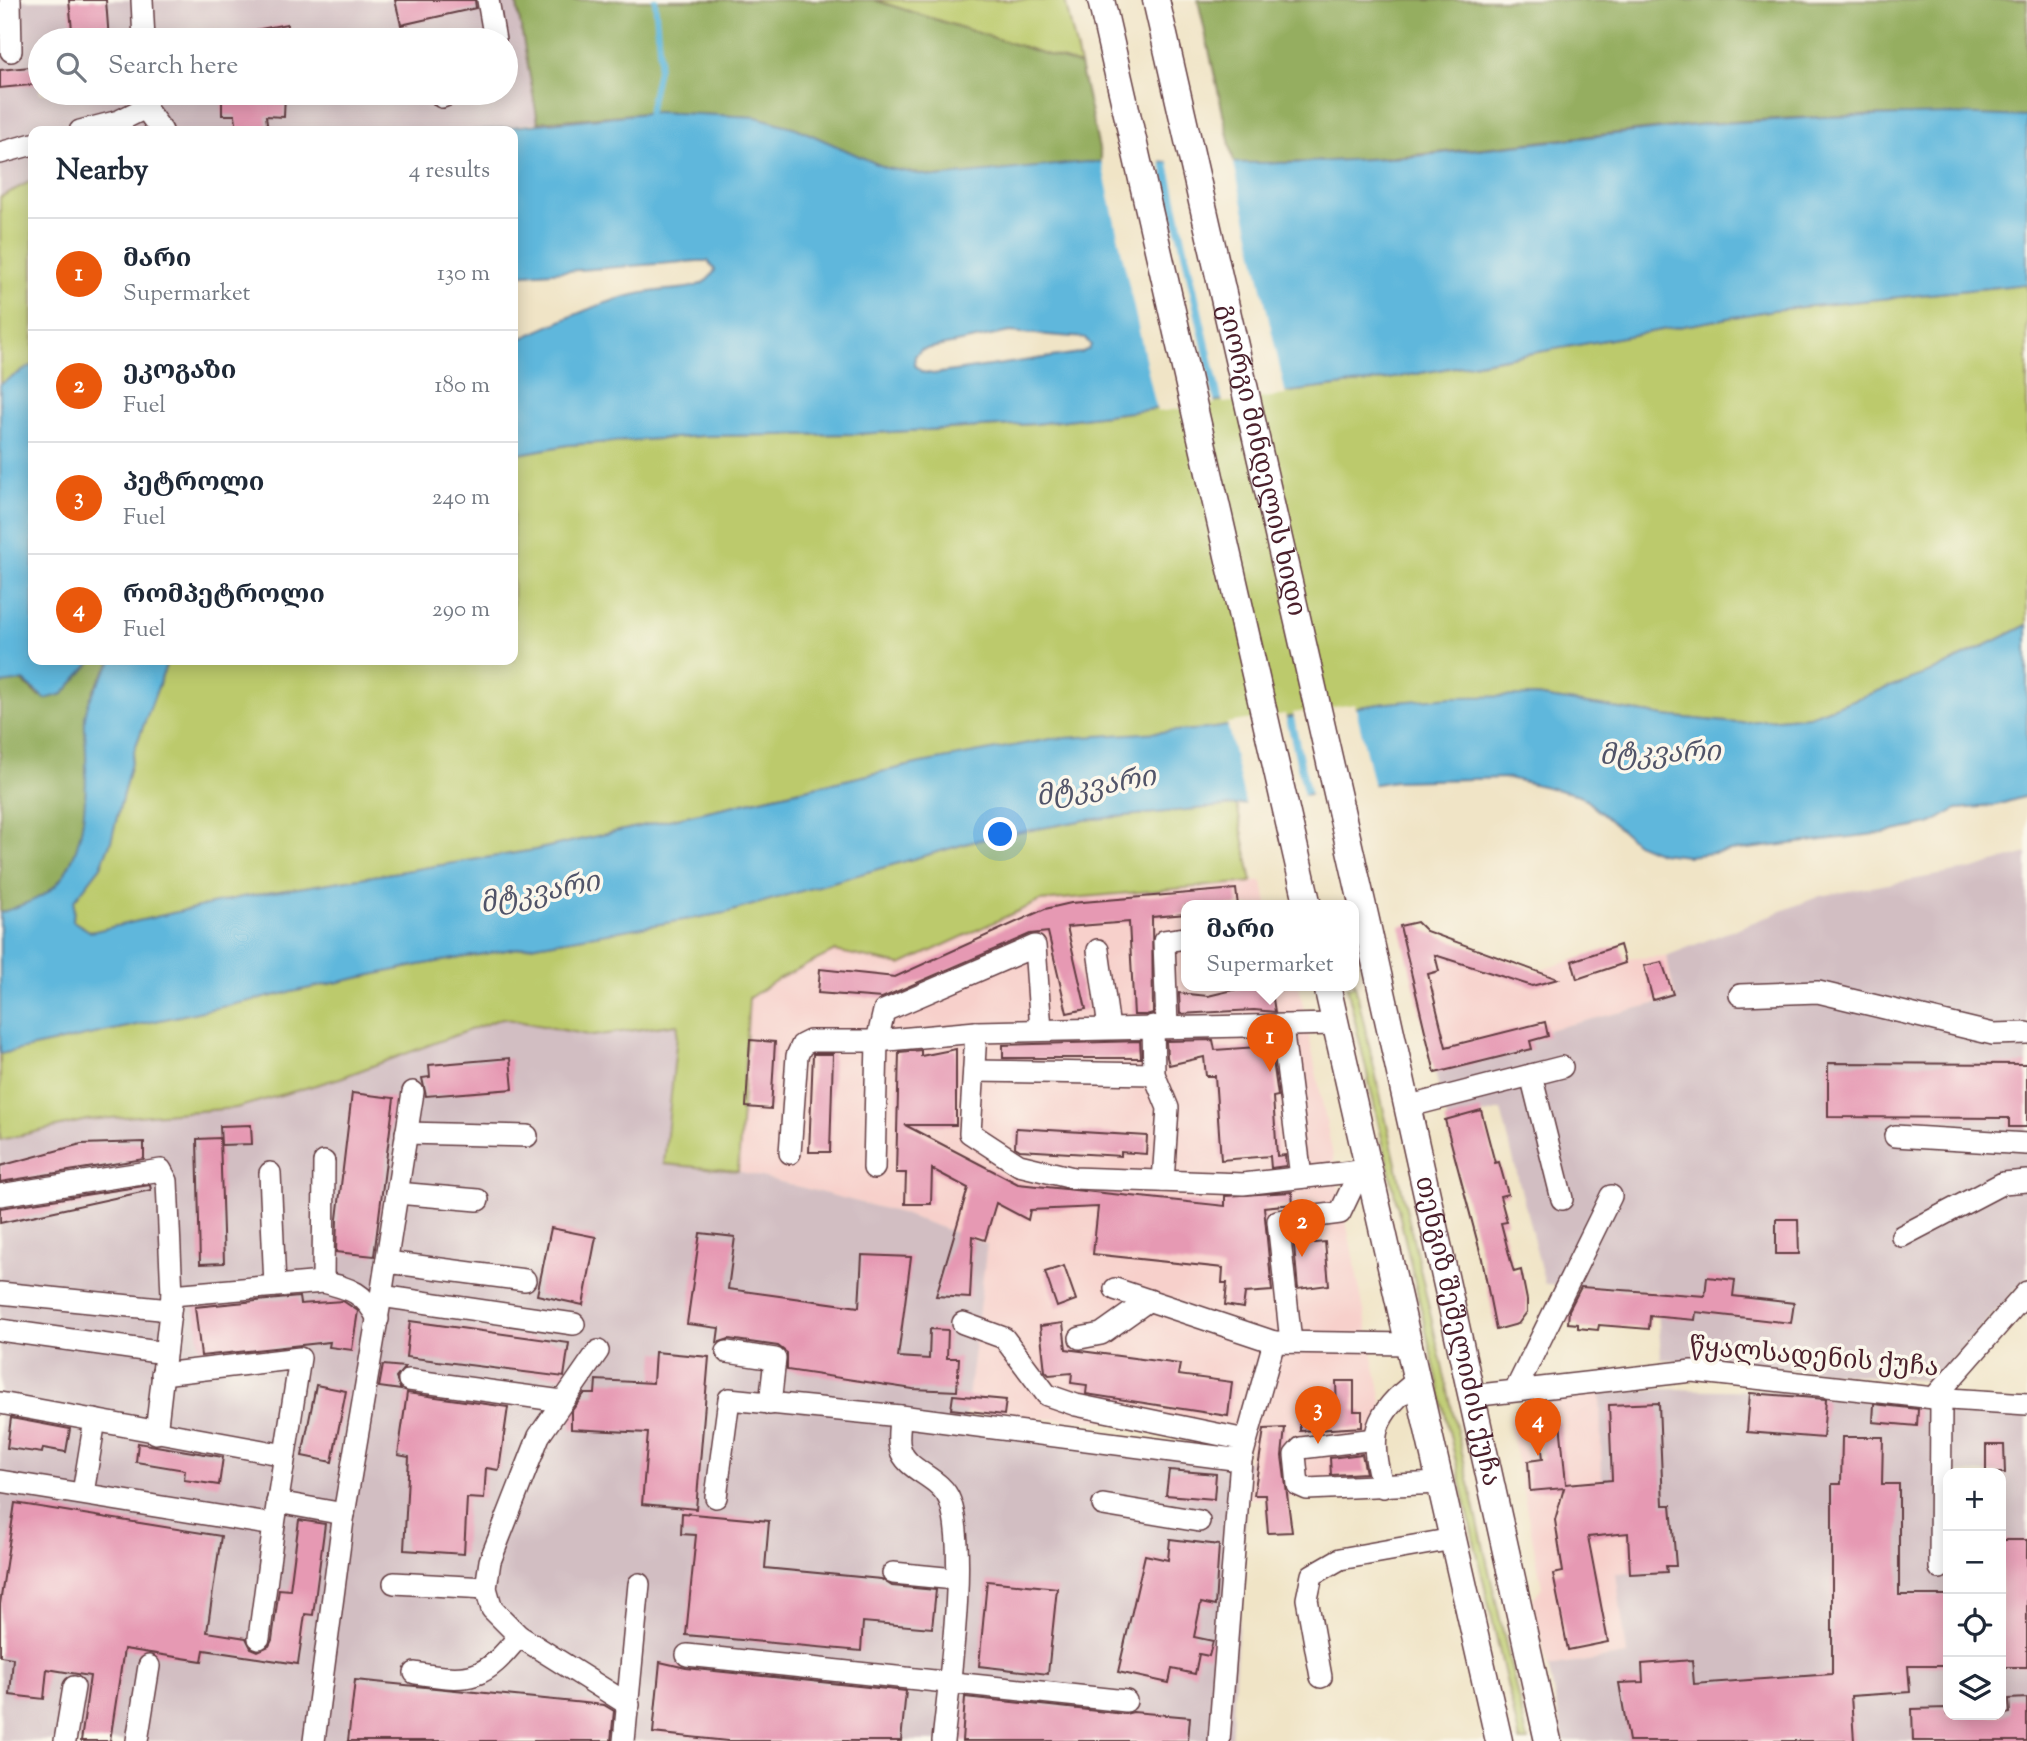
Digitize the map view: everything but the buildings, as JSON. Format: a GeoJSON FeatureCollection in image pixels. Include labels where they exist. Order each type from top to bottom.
{"type":"FeatureCollection","features":[{"type":"Feature","properties":{"kind":"main road","name":"გიორგი მინდელის ხიდი"},"geometry":{"type":"LineString","coordinates":[[1101,0],[1307,900]]}},
{"type":"Feature","properties":{"kind":"main road","name":"გიორგი მინდელის ხიდი"},"geometry":{"type":"LineString","coordinates":[[1156,0],[1366,920]]}},
{"type":"Feature","properties":{"kind":"main road","name":"თენგიზ შეშელიძის ქუჩა"},"geometry":{"type":"LineString","coordinates":[[1366,920],[1548,1741]]}},
{"type":"Feature","properties":{"kind":"main road","name":"თენგიზ შეშელიძის ქუჩა"},"geometry":{"type":"LineString","coordinates":[[1328,991],[1364,1170],[1409,1344],[1499,1741]]}},
{"type":"Feature","properties":{"kind":"street"},"geometry":{"type":"LineString","coordinates":[[10,0],[10,51]]}},
{"type":"Feature","properties":{"kind":"street"},"geometry":{"type":"LineString","coordinates":[[142,0],[143,28]]}},
{"type":"Feature","properties":{"kind":"street"},"geometry":{"type":"LineString","coordinates":[[488,0],[493,28]]}},
{"type":"Feature","properties":{"kind":"street"},"geometry":{"type":"LineString","coordinates":[[99,126],[118,121],[139,105]]}},
{"type":"Feature","properties":{"kind":"street"},"geometry":{"type":"LineString","coordinates":[[149,105],[160,126]]}},
{"type":"Feature","properties":{"kind":"street"},"geometry":{"type":"LineString","coordinates":[[0,153],[28,145]]}},
{"type":"Feature","properties":{"kind":"street"},"geometry":{"type":"LineString","coordinates":[[1164,1181],[1168,1108],[1154,1074],[1160,1026],[1164,941],[1181,939]]}},
{"type":"Feature","properties":{"kind":"street"},"geometry":{"type":"LineString","coordinates":[[874,1168],[877,1041],[884,1011],[1035,946],[1041,1030]]}},
{"type":"Feature","properties":{"kind":"street"},"geometry":{"type":"LineString","coordinates":[[1098,950],[1109,1028]]}},
{"type":"Feature","properties":{"kind":"street"},"geometry":{"type":"LineString","coordinates":[[1740,995],[1818,992],[1993,1034],[2027,1033]]}},
{"type":"Feature","properties":{"kind":"street"},"geometry":{"type":"LineString","coordinates":[[790,1153],[797,1056],[802,1045],[826,1040],[877,1041],[976,1032],[1335,1024]]}},
{"type":"Feature","properties":{"kind":"street"},"geometry":{"type":"LineString","coordinates":[[1282,1026],[1301,1177]]}},
{"type":"Feature","properties":{"kind":"street"},"geometry":{"type":"LineString","coordinates":[[976,1032],[970,1133],[1019,1165],[1073,1178],[1243,1184],[1364,1170]]}},
{"type":"Feature","properties":{"kind":"street"},"geometry":{"type":"LineString","coordinates":[[1406,1107],[1563,1067]]}},
{"type":"Feature","properties":{"kind":"street"},"geometry":{"type":"LineString","coordinates":[[974,1070],[1154,1074]]}},
{"type":"Feature","properties":{"kind":"street"},"geometry":{"type":"LineString","coordinates":[[1531,1075],[1562,1199]]}},
{"type":"Feature","properties":{"kind":"street"},"geometry":{"type":"LineString","coordinates":[[314,1741],[344,1514],[413,1092]]}},
{"type":"Feature","properties":{"kind":"street"},"geometry":{"type":"LineString","coordinates":[[407,1133],[527,1136]]}},
{"type":"Feature","properties":{"kind":"street"},"geometry":{"type":"LineString","coordinates":[[1895,1136],[2027,1144]]}},
{"type":"Feature","properties":{"kind":"street"},"geometry":{"type":"LineString","coordinates":[[323,1282],[324,1162]]}},
{"type":"Feature","properties":{"kind":"street"},"geometry":{"type":"LineString","coordinates":[[0,1195],[161,1170],[167,1181],[171,1302],[156,1433]]}},
{"type":"Feature","properties":{"kind":"street"},"geometry":{"type":"LineString","coordinates":[[1219,1741],[1243,1450],[1282,1342],[1278,1221],[1340,1213],[1364,1170]]}},
{"type":"Feature","properties":{"kind":"street"},"geometry":{"type":"LineString","coordinates":[[270,1173],[275,1286]]}},
{"type":"Feature","properties":{"kind":"street"},"geometry":{"type":"LineString","coordinates":[[1902,1236],[2003,1183],[2027,1181]]}},
{"type":"Feature","properties":{"kind":"street"},"geometry":{"type":"LineString","coordinates":[[397,1193],[478,1200]]}},
{"type":"Feature","properties":{"kind":"street"},"geometry":{"type":"LineString","coordinates":[[1516,1389],[1611,1196]]}},
{"type":"Feature","properties":{"kind":"street"},"geometry":{"type":"LineString","coordinates":[[387,1262],[525,1280]]}},
{"type":"Feature","properties":{"kind":"street"},"geometry":{"type":"LineString","coordinates":[[0,1293],[171,1302],[275,1286],[323,1282],[345,1288],[367,1299],[378,1319]]}},
{"type":"Feature","properties":{"kind":"street"},"geometry":{"type":"LineString","coordinates":[[1115,1289],[1282,1342],[1409,1344]]}},
{"type":"Feature","properties":{"kind":"street"},"geometry":{"type":"LineString","coordinates":[[1940,1568],[1938,1399],[2027,1292]]}},
{"type":"Feature","properties":{"kind":"street"},"geometry":{"type":"LineString","coordinates":[[381,1296],[574,1324]]}},
{"type":"Feature","properties":{"kind":"street"},"geometry":{"type":"LineString","coordinates":[[1080,1338],[1101,1334],[1149,1300]]}},
{"type":"Feature","properties":{"kind":"street"},"geometry":{"type":"LineString","coordinates":[[963,1323],[1004,1338],[1048,1395],[1243,1450]]}},
{"type":"Feature","properties":{"kind":"street"},"geometry":{"type":"LineString","coordinates":[[0,1330],[164,1364],[300,1358],[259,1638]]}},
{"type":"Feature","properties":{"kind":"street"},"geometry":{"type":"LineString","coordinates":[[598,1351],[539,1436],[490,1561],[486,1588],[492,1609],[519,1636],[629,1706]]}},
{"type":"Feature","properties":{"kind":"street"},"geometry":{"type":"LineString","coordinates":[[727,1352],[775,1359],[770,1404]]}},
{"type":"Feature","properties":{"kind":"street","name":"წყალსადენის ქუჩა"},"geometry":{"type":"LineString","coordinates":[[1471,1396],[1692,1371],[1938,1399],[2027,1404]]}},
{"type":"Feature","properties":{"kind":"street"},"geometry":{"type":"LineString","coordinates":[[409,1380],[562,1401]]}},
{"type":"Feature","properties":{"kind":"street"},"geometry":{"type":"LineString","coordinates":[[1383,1487],[1375,1463],[1378,1421],[1392,1400],[1417,1381]]}},
{"type":"Feature","properties":{"kind":"street"},"geometry":{"type":"LineString","coordinates":[[716,1497],[729,1399],[1243,1450]]}},
{"type":"Feature","properties":{"kind":"street"},"geometry":{"type":"LineString","coordinates":[[0,1403],[285,1455]]}},
{"type":"Feature","properties":{"kind":"street"},"geometry":{"type":"LineString","coordinates":[[900,1416],[899,1446],[903,1456],[936,1480],[950,1500],[957,1538],[943,1741]]}},
{"type":"Feature","properties":{"kind":"street"},"geometry":{"type":"LineString","coordinates":[[83,1493],[95,1420]]}},
{"type":"Feature","properties":{"kind":"street"},"geometry":{"type":"LineString","coordinates":[[1375,1439],[1301,1448],[1295,1455],[1298,1485],[1307,1489],[1440,1483]]}},
{"type":"Feature","properties":{"kind":"street"},"geometry":{"type":"LineString","coordinates":[[0,1480],[274,1525]]}},
{"type":"Feature","properties":{"kind":"street"},"geometry":{"type":"LineString","coordinates":[[277,1502],[344,1514]]}},
{"type":"Feature","properties":{"kind":"street"},"geometry":{"type":"LineString","coordinates":[[1103,1504],[1199,1521]]}},
{"type":"Feature","properties":{"kind":"street"},"geometry":{"type":"LineString","coordinates":[[1321,1677],[1307,1599],[1307,1588],[1312,1575],[1321,1567],[1340,1559],[1453,1539]]}},
{"type":"Feature","properties":{"kind":"street"},"geometry":{"type":"LineString","coordinates":[[893,1573],[955,1579]]}},
{"type":"Feature","properties":{"kind":"street"},"geometry":{"type":"LineString","coordinates":[[394,1583],[486,1588]]}},
{"type":"Feature","properties":{"kind":"street"},"geometry":{"type":"LineString","coordinates":[[624,1741],[639,1584]]}},
{"type":"Feature","properties":{"kind":"street"},"geometry":{"type":"LineString","coordinates":[[415,1673],[456,1680],[481,1673],[496,1664],[519,1636]]}},
{"type":"Feature","properties":{"kind":"street"},"geometry":{"type":"LineString","coordinates":[[687,1655],[1126,1701]]}},
{"type":"Feature","properties":{"kind":"street"},"geometry":{"type":"LineString","coordinates":[[137,1741],[149,1666]]}},
{"type":"Feature","properties":{"kind":"street"},"geometry":{"type":"LineString","coordinates":[[65,1741],[74,1687]]}},
{"type":"Feature","properties":{"kind":"shaded area"},"geometry":{"type":"Polygon","coordinates":[[[0,0],[516,0],[538,122],[509,126],[28,126],[28,183],[0,197],[0,0]]]}},
{"type":"Feature","properties":{"kind":"shaded area"},"geometry":{"type":"Polygon","coordinates":[[[2027,853],[2027,1277],[1932,1381],[1661,1359],[1657,1291],[1545,1285],[1501,1110],[1448,1123],[1435,1073],[1531,1049],[1530,1041],[1548,1036],[1547,1030],[1676,999],[1666,956],[1820,896],[1973,869],[2027,853]]]}},
{"type":"Feature","properties":{"kind":"shaded area"},"geometry":{"type":"Polygon","coordinates":[[[1262,881],[1267,900],[1181,900],[1181,991],[1300,991],[1400,1491],[1246,1499],[1250,1430],[965,1414],[987,1244],[900,1213],[738,1171],[749,998],[778,979],[835,951],[901,965],[1040,901],[1262,881]]]}},
{"type":"Feature","properties":{"kind":"shaded area"},"geometry":{"type":"Polygon","coordinates":[[[1417,922],[1430,935],[1432,933],[1538,971],[1620,945],[1624,959],[1666,956],[1676,999],[1547,1030],[1548,1036],[1532,1049],[1435,1073],[1400,926],[1417,922]]]}},
{"type":"Feature","properties":{"kind":"shaded area"},"geometry":{"type":"Polygon","coordinates":[[[502,1018],[593,1036],[679,1024],[664,1164],[738,1171],[900,1213],[987,1244],[964,1431],[1249,1461],[1231,1741],[0,1741],[0,1140],[87,1120],[236,1108],[340,1078],[502,1018]]]}},
{"type":"Feature","properties":{"kind":"shaded area"},"geometry":{"type":"Polygon","coordinates":[[[1662,1389],[1778,1391],[2027,1413],[2027,1741],[1564,1741],[1548,1667],[1627,1655],[1616,1573],[1666,1572],[1666,1566],[1676,1565],[1671,1505],[1606,1509],[1602,1481],[1600,1393],[1662,1389]]]}},
{"type":"Feature","properties":{"kind":"shaded area"},"geometry":{"type":"Polygon","coordinates":[[[1600,1393],[1606,1509],[1671,1505],[1676,1566],[1667,1572],[1617,1573],[1627,1655],[1548,1667],[1532,1600],[1542,1587],[1509,1420],[1534,1398],[1600,1393]]]}},
{"type":"Feature","properties":{"kind":"green space"},"geometry":{"type":"Polygon","coordinates":[[[516,0],[874,0],[1080,65],[1102,162],[936,177],[886,168],[796,128],[756,117],[657,112],[538,122],[516,0]]]}},
{"type":"Feature","properties":{"kind":"green space"},"geometry":{"type":"Polygon","coordinates":[[[874,0],[1065,0],[1080,65],[874,0]]]}},
{"type":"Feature","properties":{"kind":"green space"},"geometry":{"type":"Polygon","coordinates":[[[1198,0],[2027,0],[2027,117],[1906,115],[1784,119],[1704,124],[1352,160],[1234,163],[1198,0]]]}},
{"type":"Feature","properties":{"kind":"green space"},"geometry":{"type":"Polygon","coordinates":[[[28,183],[28,368],[0,384],[0,197],[28,183]]]}},
{"type":"Feature","properties":{"kind":"green space"},"geometry":{"type":"Polygon","coordinates":[[[2027,284],[2027,625],[1936,670],[1809,716],[1737,723],[1665,716],[1536,696],[1387,703],[1207,729],[921,763],[535,850],[242,897],[91,932],[73,921],[74,901],[101,866],[111,841],[134,751],[166,665],[518,665],[518,454],[568,445],[703,436],[856,434],[1035,424],[1377,381],[1773,310],[2027,284]]]}},
{"type":"Feature","properties":{"kind":"green space"},"geometry":{"type":"Polygon","coordinates":[[[89,665],[110,665],[95,687],[87,712],[85,809],[79,842],[66,871],[52,889],[0,913],[0,684],[21,682],[38,696],[63,694],[89,665]]]}},
{"type":"Feature","properties":{"kind":"green space"},"geometry":{"type":"Polygon","coordinates":[[[1237,805],[1252,882],[1040,901],[901,965],[835,951],[778,979],[749,998],[738,1171],[664,1164],[678,1024],[593,1036],[502,1018],[340,1078],[236,1108],[87,1120],[0,1140],[0,1054],[419,965],[725,913],[979,840],[1085,820],[1237,805]]]}},
{"type":"Feature","properties":{"kind":"green space"},"geometry":{"type":"Polygon","coordinates":[[[1348,991],[1357,991],[1528,1741],[1520,1741],[1348,991]]]}},
{"type":"Feature","properties":{"kind":"water"},"geometry":{"type":"Polygon","coordinates":[[[657,112],[756,117],[796,128],[886,168],[936,177],[1086,162],[1292,163],[1407,157],[1706,124],[1824,117],[1952,114],[2027,117],[2027,284],[1773,310],[1377,381],[1035,424],[856,434],[703,436],[568,445],[518,454],[518,340],[620,298],[697,286],[715,270],[708,261],[518,275],[518,126],[657,112]],[[1010,332],[921,350],[915,356],[914,365],[922,372],[933,374],[1080,353],[1091,345],[1085,338],[1010,332]]]}},
{"type":"Feature","properties":{"kind":"water"},"geometry":{"type":"Polygon","coordinates":[[[28,368],[28,665],[89,665],[63,694],[45,699],[24,681],[0,684],[0,384],[28,368]]]}},
{"type":"Feature","properties":{"kind":"water","name":"მტკვარი"},"geometry":{"type":"Polygon","coordinates":[[[2027,625],[2027,796],[1993,806],[1957,809],[1930,824],[1884,833],[1687,856],[1660,853],[1636,843],[1580,795],[1508,778],[1395,781],[1237,805],[1085,820],[979,840],[725,913],[419,965],[0,1054],[0,913],[30,902],[52,889],[73,858],[84,812],[85,717],[92,694],[110,665],[166,665],[134,751],[111,841],[101,866],[74,901],[73,921],[91,932],[242,897],[535,850],[921,763],[1050,739],[1207,729],[1387,703],[1451,697],[1536,696],[1665,716],[1737,723],[1809,716],[1936,670],[2027,625]]]}},
{"type":"Feature","properties":{"kind":"pier"},"geometry":{"type":"Polygon","coordinates":[[[1101,159],[1160,159],[1215,404],[1157,412],[1101,159]]]}},
{"type":"Feature","properties":{"kind":"pier"},"geometry":{"type":"Polygon","coordinates":[[[1168,159],[1233,160],[1286,395],[1223,403],[1168,159]]]}},
{"type":"Feature","properties":{"kind":"pier"},"geometry":{"type":"Polygon","coordinates":[[[1355,704],[1374,787],[1311,795],[1293,713],[1355,704]]]}},
{"type":"Feature","properties":{"kind":"pier"},"geometry":{"type":"Polygon","coordinates":[[[1285,714],[1304,796],[1246,807],[1227,723],[1285,714]]]}},
{"type":"Feature","properties":{"kind":"waterway"},"geometry":{"type":"LineString","coordinates":[[649,112],[660,60],[655,0]]}},
{"type":"Feature","properties":{"kind":"place","name":"მარი"},"geometry":{"type":"Point","coordinates":[1270,1072]}},
{"type":"Feature","properties":{"kind":"place","name":"ეკოგაზი"},"geometry":{"type":"Point","coordinates":[1302,1257]}},
{"type":"Feature","properties":{"kind":"place","name":"პეტროლი"},"geometry":{"type":"Point","coordinates":[1318,1444]}},
{"type":"Feature","properties":{"kind":"place","name":"რომპეტროლი"},"geometry":{"type":"Point","coordinates":[1538,1456]}}]}
